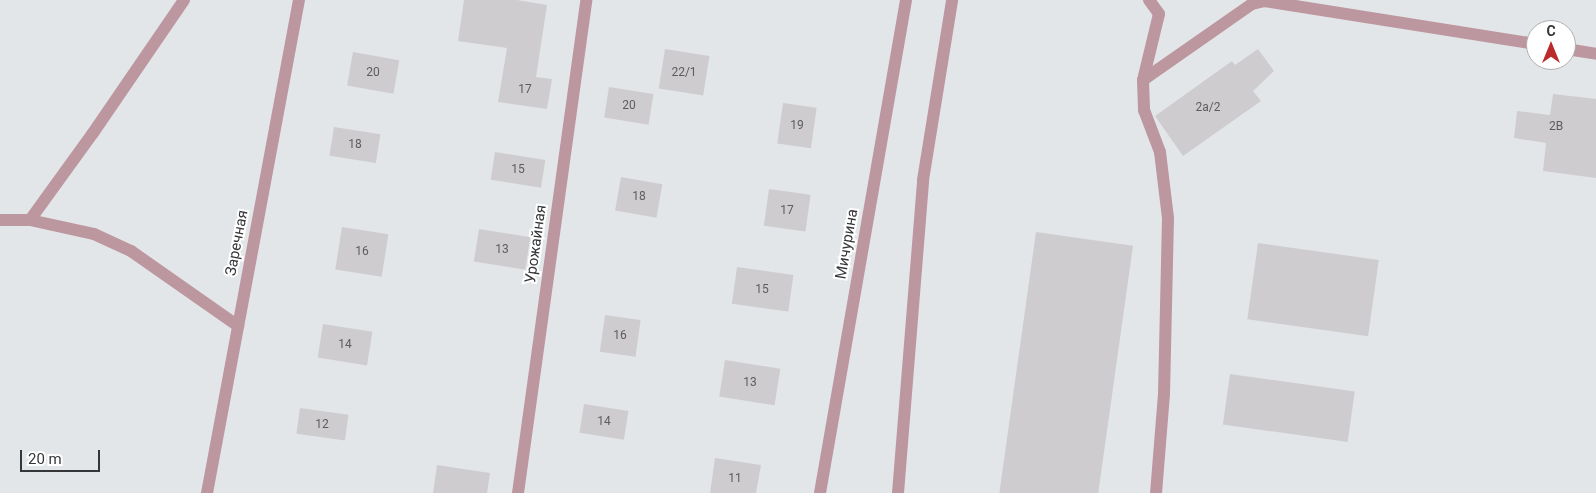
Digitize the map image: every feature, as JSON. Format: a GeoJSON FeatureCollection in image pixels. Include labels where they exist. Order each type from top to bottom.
{"type":"FeatureCollection","features":[{"type":"Feature","properties":{"kind":"street"},"geometry":{"type":"LineString","coordinates":[[30,220],[94,134],[184,0]]}},
{"type":"Feature","properties":{"kind":"street","name":"Заречная"},"geometry":{"type":"LineString","coordinates":[[207,493],[299,0]]}},
{"type":"Feature","properties":{"kind":"street","name":"Урожайная"},"geometry":{"type":"LineString","coordinates":[[518,493],[586,0]]}},
{"type":"Feature","properties":{"kind":"street","name":"Мичурина"},"geometry":{"type":"LineString","coordinates":[[820,493],[906,0]]}},
{"type":"Feature","properties":{"kind":"street"},"geometry":{"type":"LineString","coordinates":[[898,493],[924,180],[952,0]]}},
{"type":"Feature","properties":{"kind":"street"},"geometry":{"type":"LineString","coordinates":[[1149,0],[1159,14],[1143,80],[1144,110],[1160,152],[1168,218],[1164,394],[1156,493]]}},
{"type":"Feature","properties":{"kind":"street"},"geometry":{"type":"LineString","coordinates":[[1143,80],[1252,4],[1264,1],[1526,42]]}},
{"type":"Feature","properties":{"kind":"street"},"geometry":{"type":"LineString","coordinates":[[1576,51],[1596,54]]}},
{"type":"Feature","properties":{"kind":"street"},"geometry":{"type":"LineString","coordinates":[[0,220],[30,220],[94,234],[131,251],[238,326]]}},
{"type":"Feature","properties":{"kind":"building"},"geometry":{"type":"Polygon","coordinates":[[[464,0],[517,0],[547,5],[536,77],[552,79],[547,109],[498,102],[507,48],[458,41],[464,0]]]}},
{"type":"Feature","properties":{"kind":"building"},"geometry":{"type":"Polygon","coordinates":[[[665,49],[709,56],[703,96],[659,89],[665,49]]]}},
{"type":"Feature","properties":{"kind":"building"},"geometry":{"type":"Polygon","coordinates":[[[1258,49],[1274,71],[1253,91],[1261,101],[1183,156],[1155,116],[1232,61],[1235,65],[1258,49]]]}},
{"type":"Feature","properties":{"kind":"building"},"geometry":{"type":"Polygon","coordinates":[[[353,52],[399,60],[393,94],[347,85],[353,52]]]}},
{"type":"Feature","properties":{"kind":"building"},"geometry":{"type":"Polygon","coordinates":[[[609,87],[653,94],[649,125],[604,118],[609,87]]]}},
{"type":"Feature","properties":{"kind":"building"},"geometry":{"type":"Polygon","coordinates":[[[1553,94],[1596,99],[1596,178],[1543,171],[1546,143],[1514,138],[1517,111],[1550,115],[1553,94]]]}},
{"type":"Feature","properties":{"kind":"building"},"geometry":{"type":"Polygon","coordinates":[[[783,103],[817,108],[811,148],[777,144],[783,103]]]}},
{"type":"Feature","properties":{"kind":"building"},"geometry":{"type":"Polygon","coordinates":[[[334,127],[380,134],[376,163],[329,156],[334,127]]]}},
{"type":"Feature","properties":{"kind":"building"},"geometry":{"type":"Polygon","coordinates":[[[495,152],[545,160],[541,188],[491,180],[495,152]]]}},
{"type":"Feature","properties":{"kind":"building"},"geometry":{"type":"Polygon","coordinates":[[[621,177],[662,184],[656,218],[615,210],[621,177]]]}},
{"type":"Feature","properties":{"kind":"building"},"geometry":{"type":"Polygon","coordinates":[[[769,189],[811,195],[805,231],[764,226],[769,189]]]}},
{"type":"Feature","properties":{"kind":"building"},"geometry":{"type":"Polygon","coordinates":[[[342,227],[388,234],[382,277],[335,269],[342,227]]]}},
{"type":"Feature","properties":{"kind":"building"},"geometry":{"type":"Polygon","coordinates":[[[479,229],[530,237],[525,270],[474,262],[479,229]]]}},
{"type":"Feature","properties":{"kind":"building"},"geometry":{"type":"Polygon","coordinates":[[[1036,232],[1133,246],[1098,493],[999,493],[1036,232]]]}},
{"type":"Feature","properties":{"kind":"building"},"geometry":{"type":"Polygon","coordinates":[[[1258,243],[1379,260],[1368,336],[1247,319],[1258,243]]]}},
{"type":"Feature","properties":{"kind":"building"},"geometry":{"type":"Polygon","coordinates":[[[737,267],[793,275],[788,312],[732,304],[737,267]]]}},
{"type":"Feature","properties":{"kind":"building"},"geometry":{"type":"Polygon","coordinates":[[[605,315],[641,320],[636,357],[600,352],[605,315]]]}},
{"type":"Feature","properties":{"kind":"building"},"geometry":{"type":"Polygon","coordinates":[[[323,324],[372,332],[367,365],[318,358],[323,324]]]}},
{"type":"Feature","properties":{"kind":"building"},"geometry":{"type":"Polygon","coordinates":[[[725,360],[780,369],[775,405],[719,397],[725,360]]]}},
{"type":"Feature","properties":{"kind":"building"},"geometry":{"type":"Polygon","coordinates":[[[1230,374],[1355,392],[1348,442],[1223,425],[1230,374]]]}},
{"type":"Feature","properties":{"kind":"building"},"geometry":{"type":"Polygon","coordinates":[[[584,404],[628,411],[624,440],[579,433],[584,404]]]}},
{"type":"Feature","properties":{"kind":"building"},"geometry":{"type":"Polygon","coordinates":[[[300,408],[349,415],[345,441],[296,434],[300,408]]]}},
{"type":"Feature","properties":{"kind":"building"},"geometry":{"type":"Polygon","coordinates":[[[715,458],[761,465],[756,493],[710,493],[715,458]]]}},
{"type":"Feature","properties":{"kind":"building"},"geometry":{"type":"Polygon","coordinates":[[[437,465],[490,473],[487,493],[433,493],[437,465]]]}}]}
